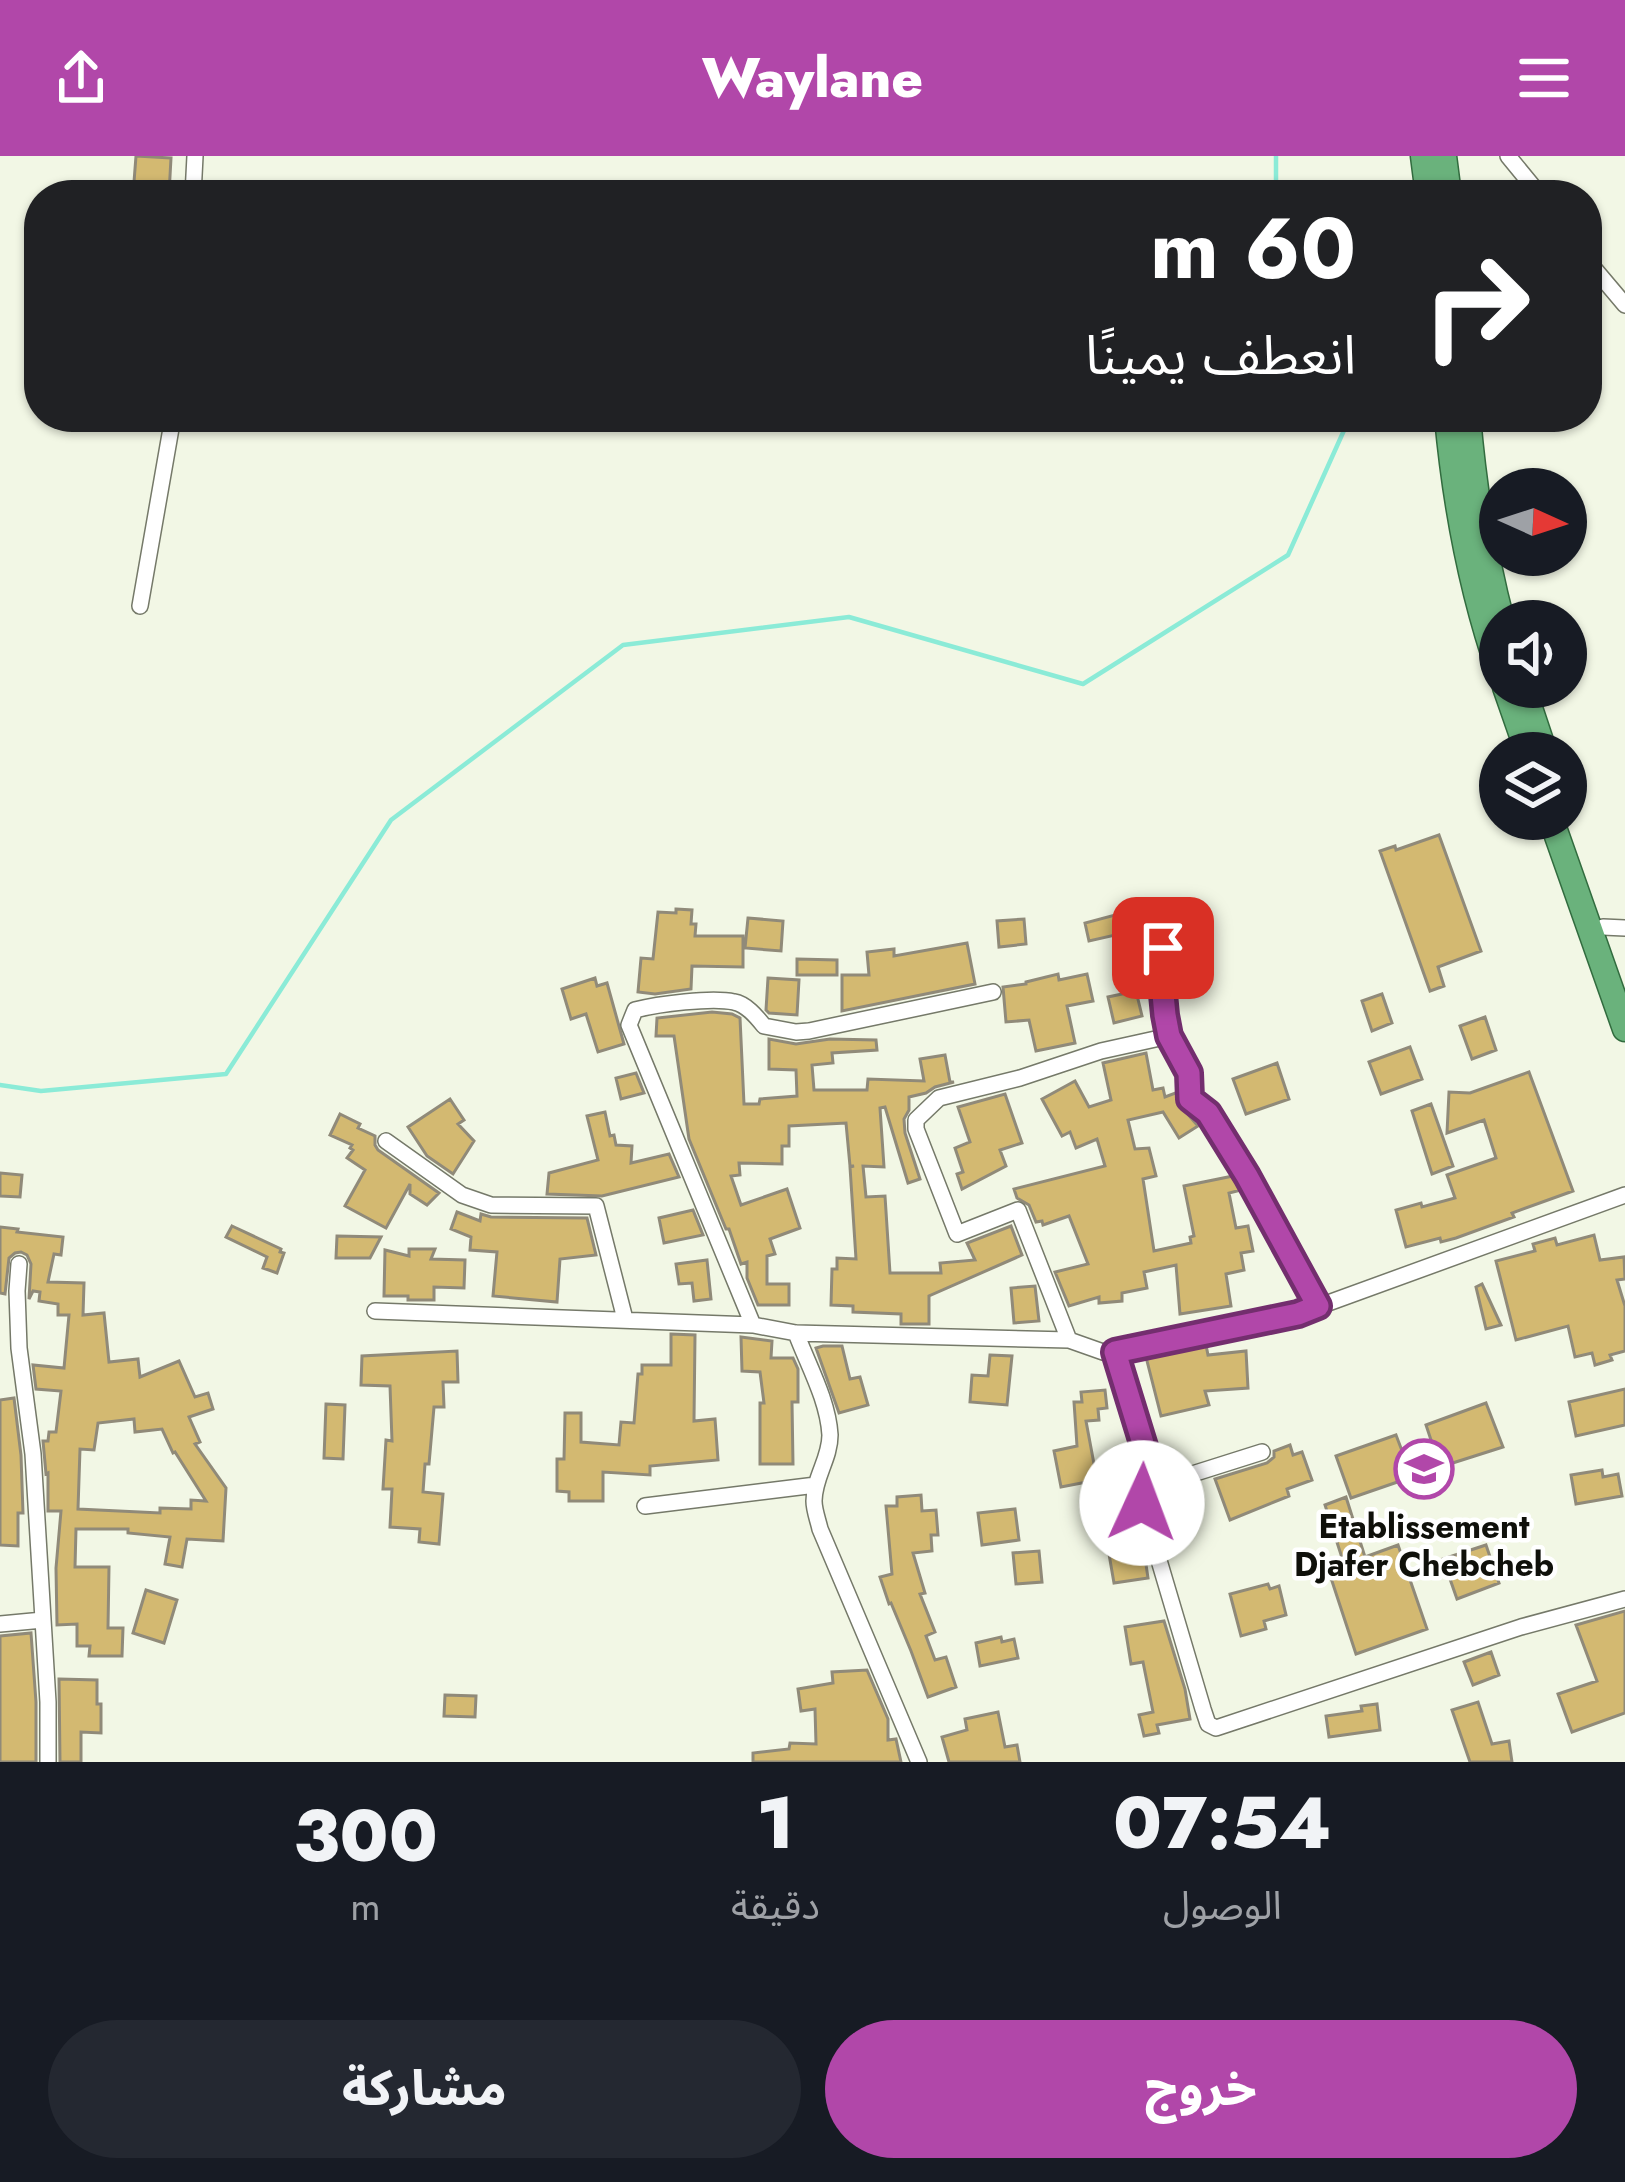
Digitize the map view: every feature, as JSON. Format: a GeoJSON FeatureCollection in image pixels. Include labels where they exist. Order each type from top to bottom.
{"type":"FeatureCollection","features":[{"type":"Feature","properties":{"kind":"highway"},"geometry":{"type":"LineString","coordinates":[[1450,432],[1458,506],[1479,604]]}},
{"type":"Feature","properties":{"kind":"highway"},"geometry":{"type":"LineString","coordinates":[[1469,432],[1476,504],[1497,600]]}},
{"type":"Feature","properties":{"kind":"highway"},"geometry":{"type":"LineString","coordinates":[[1558,840],[1625,1030]]}},
{"type":"Feature","properties":{"kind":"highway"},"geometry":{"type":"LineString","coordinates":[[1576,840],[1614,927],[1625,983]]}},
{"type":"Feature","properties":{"kind":"street"},"geometry":{"type":"LineString","coordinates":[[1508,156],[1528,180]]}},
{"type":"Feature","properties":{"kind":"street"},"geometry":{"type":"LineString","coordinates":[[1602,278],[1625,305]]}},
{"type":"Feature","properties":{"kind":"street"},"geometry":{"type":"LineString","coordinates":[[140,606],[170,432]]}},
{"type":"Feature","properties":{"kind":"street"},"geometry":{"type":"LineString","coordinates":[[1163,948],[1169,1036],[1189,1073],[1190,1099],[1208,1113],[1247,1176],[1318,1306]]}},
{"type":"Feature","properties":{"kind":"street"},"geometry":{"type":"LineString","coordinates":[[753,1325],[629,1025],[635,1010],[737,1001],[764,1026],[796,1032],[993,992]]}},
{"type":"Feature","properties":{"kind":"street"},"geometry":{"type":"LineString","coordinates":[[1069,1340],[1018,1210],[957,1234],[916,1120],[939,1098],[1169,1036]]}},
{"type":"Feature","properties":{"kind":"street"},"geometry":{"type":"LineString","coordinates":[[386,1141],[463,1195],[491,1205],[596,1206],[625,1319]]}},
{"type":"Feature","properties":{"kind":"street"},"geometry":{"type":"LineString","coordinates":[[375,1311],[753,1325],[796,1333],[1069,1340],[1115,1352],[1298,1314],[1625,1195]]}},
{"type":"Feature","properties":{"kind":"street"},"geometry":{"type":"LineString","coordinates":[[20,1264],[19,1348],[32,1454],[48,1762]]}},
{"type":"Feature","properties":{"kind":"street"},"geometry":{"type":"LineString","coordinates":[[796,1333],[830,1431],[829,1455],[814,1503],[820,1529],[919,1762]]}},
{"type":"Feature","properties":{"kind":"street"},"geometry":{"type":"LineString","coordinates":[[1115,1352],[1150,1466],[1142,1503],[1203,1709],[1208,1724],[1216,1728],[1521,1627],[1625,1598]]}},
{"type":"Feature","properties":{"kind":"street"},"geometry":{"type":"LineString","coordinates":[[1145,1489],[1262,1452]]}},
{"type":"Feature","properties":{"kind":"street"},"geometry":{"type":"LineString","coordinates":[[645,1506],[816,1485]]}},
{"type":"Feature","properties":{"kind":"street"},"geometry":{"type":"LineString","coordinates":[[0,1624],[43,1620]]}},
{"type":"Feature","properties":{"kind":"building"},"geometry":{"type":"Polygon","coordinates":[[[136,156],[171,158],[170,180],[134,180],[136,156]]]}},
{"type":"Feature","properties":{"kind":"building"},"geometry":{"type":"Polygon","coordinates":[[[1439,835],[1481,951],[1438,967],[1444,986],[1430,991],[1380,851],[1439,835]]]}},
{"type":"Feature","properties":{"kind":"building"},"geometry":{"type":"Polygon","coordinates":[[[676,909],[692,910],[695,936],[743,936],[743,967],[692,966],[691,989],[638,992],[641,958],[653,959],[658,912],[676,913],[676,909]]]}},
{"type":"Feature","properties":{"kind":"building"},"geometry":{"type":"Polygon","coordinates":[[[1115,915],[1120,934],[1089,941],[1085,923],[1115,915]]]}},
{"type":"Feature","properties":{"kind":"building"},"geometry":{"type":"Polygon","coordinates":[[[748,918],[783,921],[781,951],[745,948],[748,918]]]}},
{"type":"Feature","properties":{"kind":"building"},"geometry":{"type":"Polygon","coordinates":[[[1024,919],[1026,944],[999,947],[997,921],[1024,919]]]}},
{"type":"Feature","properties":{"kind":"building"},"geometry":{"type":"Polygon","coordinates":[[[967,943],[975,984],[842,1011],[842,975],[869,975],[867,952],[894,949],[894,956],[967,943]]]}},
{"type":"Feature","properties":{"kind":"building"},"geometry":{"type":"Polygon","coordinates":[[[797,959],[837,960],[837,975],[797,975],[797,959]]]}},
{"type":"Feature","properties":{"kind":"building"},"geometry":{"type":"Polygon","coordinates":[[[1058,974],[1059,980],[1087,974],[1093,1001],[1067,1006],[1075,1043],[1036,1051],[1029,1020],[1006,1022],[1003,987],[1058,974]]]}},
{"type":"Feature","properties":{"kind":"building"},"geometry":{"type":"Polygon","coordinates":[[[595,978],[597,986],[607,983],[624,1044],[598,1052],[586,1014],[571,1019],[562,989],[595,978]]]}},
{"type":"Feature","properties":{"kind":"building"},"geometry":{"type":"Polygon","coordinates":[[[768,978],[799,980],[797,1015],[766,1010],[768,978]]]}},
{"type":"Feature","properties":{"kind":"building"},"geometry":{"type":"Polygon","coordinates":[[[1136,991],[1142,1016],[1114,1023],[1108,997],[1136,991]]]}},
{"type":"Feature","properties":{"kind":"building"},"geometry":{"type":"Polygon","coordinates":[[[1382,994],[1392,1023],[1372,1031],[1362,1001],[1382,994]]]}},
{"type":"Feature","properties":{"kind":"building"},"geometry":{"type":"Polygon","coordinates":[[[712,1012],[740,1018],[744,1104],[797,1096],[796,1070],[769,1069],[769,1039],[796,1044],[876,1040],[877,1050],[832,1053],[833,1063],[812,1065],[814,1090],[867,1090],[868,1079],[924,1081],[920,1059],[945,1055],[950,1082],[954,1082],[909,1097],[904,1119],[920,1179],[908,1183],[885,1107],[880,1108],[884,1167],[863,1166],[866,1197],[885,1196],[890,1273],[941,1273],[940,1263],[975,1260],[967,1243],[1011,1226],[1022,1255],[929,1296],[929,1324],[901,1324],[901,1314],[853,1312],[853,1306],[831,1305],[837,1258],[856,1259],[850,1167],[854,1166],[850,1166],[846,1123],[789,1126],[789,1146],[782,1146],[782,1164],[739,1163],[740,1175],[731,1176],[741,1205],[787,1189],[800,1228],[770,1239],[775,1254],[767,1256],[767,1284],[789,1284],[789,1305],[758,1305],[747,1278],[747,1262],[741,1264],[689,1139],[674,1036],[656,1036],[657,1018],[712,1012]]]}},
{"type":"Feature","properties":{"kind":"building"},"geometry":{"type":"Polygon","coordinates":[[[1485,1017],[1496,1050],[1472,1059],[1460,1026],[1485,1017]]]}},
{"type":"Feature","properties":{"kind":"building"},"geometry":{"type":"Polygon","coordinates":[[[1410,1047],[1422,1079],[1381,1094],[1369,1062],[1410,1047]]]}},
{"type":"Feature","properties":{"kind":"building"},"geometry":{"type":"Polygon","coordinates":[[[1146,1053],[1153,1090],[1163,1088],[1165,1097],[1178,1092],[1180,1105],[1198,1126],[1179,1138],[1163,1112],[1128,1120],[1135,1149],[1149,1148],[1156,1176],[1143,1179],[1154,1251],[1191,1243],[1194,1236],[1184,1186],[1233,1176],[1241,1190],[1229,1193],[1236,1228],[1248,1226],[1253,1251],[1241,1253],[1244,1270],[1226,1274],[1231,1306],[1180,1314],[1176,1265],[1144,1272],[1147,1288],[1122,1293],[1122,1301],[1099,1303],[1099,1297],[1069,1306],[1055,1272],[1088,1264],[1069,1216],[1043,1225],[1036,1222],[1029,1205],[1017,1198],[1014,1189],[1105,1166],[1097,1139],[1076,1148],[1070,1132],[1062,1136],[1042,1099],[1075,1081],[1089,1107],[1111,1100],[1103,1063],[1146,1053]]]}},
{"type":"Feature","properties":{"kind":"building"},"geometry":{"type":"Polygon","coordinates":[[[1277,1063],[1289,1099],[1246,1114],[1233,1079],[1277,1063]]]}},
{"type":"Feature","properties":{"kind":"building"},"geometry":{"type":"Polygon","coordinates":[[[1529,1072],[1573,1191],[1456,1238],[1406,1247],[1396,1210],[1455,1198],[1447,1175],[1496,1158],[1484,1120],[1447,1133],[1449,1092],[1470,1093],[1529,1072]]]}},
{"type":"Feature","properties":{"kind":"building"},"geometry":{"type":"Polygon","coordinates":[[[636,1073],[644,1093],[621,1099],[616,1078],[636,1073]]]}},
{"type":"Feature","properties":{"kind":"building"},"geometry":{"type":"Polygon","coordinates":[[[1005,1094],[1022,1143],[1000,1150],[1006,1166],[962,1189],[957,1174],[963,1172],[955,1148],[970,1142],[958,1107],[1005,1094]]]}},
{"type":"Feature","properties":{"kind":"building"},"geometry":{"type":"Polygon","coordinates":[[[450,1099],[464,1120],[458,1124],[474,1141],[453,1174],[427,1156],[408,1127],[450,1099]]]}},
{"type":"Feature","properties":{"kind":"building"},"geometry":{"type":"Polygon","coordinates":[[[1431,1104],[1453,1166],[1432,1174],[1412,1111],[1431,1104]]]}},
{"type":"Feature","properties":{"kind":"building"},"geometry":{"type":"Polygon","coordinates":[[[605,1112],[616,1145],[632,1146],[631,1163],[669,1154],[679,1177],[602,1196],[547,1194],[549,1173],[598,1160],[587,1116],[605,1112]]]}},
{"type":"Feature","properties":{"kind":"building"},"geometry":{"type":"Polygon","coordinates":[[[340,1114],[360,1124],[358,1128],[375,1136],[378,1150],[439,1193],[427,1205],[410,1194],[410,1184],[386,1228],[345,1206],[365,1170],[347,1158],[352,1145],[330,1135],[340,1114]]]}},
{"type":"Feature","properties":{"kind":"building"},"geometry":{"type":"Polygon","coordinates":[[[0,1173],[22,1175],[20,1197],[0,1196],[0,1173]]]}},
{"type":"Feature","properties":{"kind":"building"},"geometry":{"type":"Polygon","coordinates":[[[693,1210],[703,1235],[664,1243],[659,1218],[693,1210]]]}},
{"type":"Feature","properties":{"kind":"building"},"geometry":{"type":"Polygon","coordinates":[[[457,1212],[480,1221],[481,1214],[587,1218],[596,1255],[560,1259],[557,1302],[493,1296],[497,1252],[470,1250],[471,1237],[451,1229],[457,1212]]]}},
{"type":"Feature","properties":{"kind":"building"},"geometry":{"type":"Polygon","coordinates":[[[232,1226],[281,1249],[284,1253],[277,1273],[263,1268],[267,1257],[226,1237],[232,1226]]]}},
{"type":"Feature","properties":{"kind":"building"},"geometry":{"type":"Polygon","coordinates":[[[0,1227],[63,1237],[61,1255],[54,1254],[48,1282],[84,1283],[83,1315],[104,1313],[109,1362],[138,1359],[140,1377],[179,1361],[195,1397],[208,1393],[213,1409],[189,1417],[200,1442],[195,1444],[226,1488],[223,1541],[187,1539],[182,1567],[165,1564],[170,1537],[128,1533],[128,1529],[76,1529],[75,1567],[109,1567],[108,1628],[123,1628],[122,1656],[89,1656],[90,1646],[77,1646],[77,1624],[57,1625],[61,1511],[48,1511],[43,1441],[48,1441],[49,1432],[56,1432],[61,1391],[36,1389],[33,1365],[64,1368],[69,1315],[58,1315],[58,1304],[39,1301],[40,1292],[33,1291],[29,1299],[31,1264],[21,1252],[9,1258],[5,1294],[0,1293],[0,1227]],[[134,1419],[98,1423],[94,1450],[80,1449],[78,1509],[160,1513],[160,1508],[191,1509],[191,1500],[206,1501],[162,1429],[135,1432],[134,1419]]]}},
{"type":"Feature","properties":{"kind":"building"},"geometry":{"type":"Polygon","coordinates":[[[1594,1235],[1600,1260],[1624,1257],[1625,1279],[1617,1280],[1625,1306],[1625,1351],[1595,1365],[1592,1353],[1575,1357],[1568,1326],[1516,1340],[1496,1261],[1535,1251],[1533,1244],[1555,1238],[1557,1245],[1594,1235]]]}},
{"type":"Feature","properties":{"kind":"building"},"geometry":{"type":"Polygon","coordinates":[[[337,1236],[381,1237],[370,1258],[336,1258],[337,1236]]]}},
{"type":"Feature","properties":{"kind":"building"},"geometry":{"type":"Polygon","coordinates":[[[409,1249],[435,1249],[431,1259],[465,1260],[464,1288],[434,1287],[434,1300],[384,1296],[385,1250],[409,1256],[409,1249]]]}},
{"type":"Feature","properties":{"kind":"building"},"geometry":{"type":"Polygon","coordinates":[[[707,1260],[711,1299],[694,1301],[692,1283],[679,1284],[676,1264],[707,1260]]]}},
{"type":"Feature","properties":{"kind":"building"},"geometry":{"type":"Polygon","coordinates":[[[1482,1284],[1501,1325],[1486,1329],[1476,1287],[1482,1284]]]}},
{"type":"Feature","properties":{"kind":"building"},"geometry":{"type":"Polygon","coordinates":[[[1035,1286],[1039,1321],[1014,1323],[1011,1288],[1035,1286]]]}},
{"type":"Feature","properties":{"kind":"building"},"geometry":{"type":"Polygon","coordinates":[[[671,1334],[695,1335],[694,1421],[715,1419],[718,1460],[650,1466],[650,1475],[603,1472],[603,1501],[569,1501],[569,1492],[557,1491],[557,1459],[564,1459],[565,1413],[581,1413],[581,1442],[619,1445],[621,1422],[634,1423],[642,1365],[671,1365],[671,1334]]]}},
{"type":"Feature","properties":{"kind":"building"},"geometry":{"type":"Polygon","coordinates":[[[741,1337],[772,1341],[771,1358],[793,1358],[798,1369],[798,1402],[792,1402],[793,1464],[760,1464],[760,1403],[764,1403],[760,1372],[742,1371],[741,1337]]]}},
{"type":"Feature","properties":{"kind":"building"},"geometry":{"type":"Polygon","coordinates":[[[1206,1345],[1208,1355],[1246,1351],[1248,1388],[1205,1391],[1209,1405],[1161,1416],[1146,1357],[1206,1345]]]}},
{"type":"Feature","properties":{"kind":"building"},"geometry":{"type":"Polygon","coordinates":[[[842,1346],[850,1379],[860,1377],[868,1405],[839,1413],[816,1348],[842,1346]]]}},
{"type":"Feature","properties":{"kind":"building"},"geometry":{"type":"Polygon","coordinates":[[[457,1351],[458,1382],[443,1382],[444,1407],[434,1407],[429,1464],[425,1464],[423,1492],[443,1494],[439,1544],[419,1542],[420,1529],[390,1527],[392,1489],[383,1489],[386,1440],[392,1441],[390,1386],[361,1385],[362,1356],[457,1351]]]}},
{"type":"Feature","properties":{"kind":"building"},"geometry":{"type":"Polygon","coordinates":[[[990,1355],[1012,1356],[1007,1405],[970,1402],[972,1375],[988,1376],[990,1355]]]}},
{"type":"Feature","properties":{"kind":"building"},"geometry":{"type":"Polygon","coordinates":[[[1625,1389],[1625,1425],[1576,1436],[1569,1402],[1625,1389]]]}},
{"type":"Feature","properties":{"kind":"building"},"geometry":{"type":"Polygon","coordinates":[[[1105,1390],[1107,1408],[1098,1409],[1099,1420],[1086,1421],[1097,1480],[1061,1487],[1054,1451],[1077,1446],[1074,1402],[1082,1402],[1081,1392],[1105,1390]]]}},
{"type":"Feature","properties":{"kind":"building"},"geometry":{"type":"Polygon","coordinates":[[[14,1398],[23,1513],[18,1513],[18,1546],[0,1545],[0,1400],[14,1398]]]}},
{"type":"Feature","properties":{"kind":"building"},"geometry":{"type":"Polygon","coordinates":[[[1486,1403],[1503,1447],[1440,1467],[1426,1425],[1486,1403]]]}},
{"type":"Feature","properties":{"kind":"building"},"geometry":{"type":"Polygon","coordinates":[[[326,1404],[345,1405],[343,1459],[324,1458],[326,1404]]]}},
{"type":"Feature","properties":{"kind":"building"},"geometry":{"type":"Polygon","coordinates":[[[1396,1435],[1412,1477],[1351,1498],[1336,1456],[1396,1435]]]}},
{"type":"Feature","properties":{"kind":"building"},"geometry":{"type":"Polygon","coordinates":[[[1290,1445],[1293,1455],[1302,1452],[1312,1480],[1287,1489],[1289,1496],[1230,1520],[1215,1479],[1267,1463],[1274,1451],[1290,1445]]]}},
{"type":"Feature","properties":{"kind":"building"},"geometry":{"type":"Polygon","coordinates":[[[1602,1470],[1603,1477],[1618,1474],[1622,1496],[1576,1504],[1571,1475],[1602,1470]]]}},
{"type":"Feature","properties":{"kind":"building"},"geometry":{"type":"Polygon","coordinates":[[[1119,1488],[1124,1519],[1133,1517],[1148,1578],[1114,1583],[1105,1531],[1094,1533],[1088,1492],[1119,1488]]]}},
{"type":"Feature","properties":{"kind":"building"},"geometry":{"type":"Polygon","coordinates":[[[921,1495],[922,1511],[936,1510],[938,1535],[931,1535],[932,1551],[913,1553],[925,1593],[920,1594],[935,1632],[926,1636],[935,1660],[946,1657],[956,1687],[928,1697],[880,1577],[892,1574],[886,1506],[897,1506],[897,1497],[921,1495]]]}},
{"type":"Feature","properties":{"kind":"building"},"geometry":{"type":"Polygon","coordinates":[[[1346,1497],[1365,1557],[1398,1545],[1427,1629],[1356,1654],[1328,1569],[1344,1564],[1325,1505],[1346,1497]]]}},
{"type":"Feature","properties":{"kind":"building"},"geometry":{"type":"Polygon","coordinates":[[[1015,1509],[1019,1540],[982,1545],[978,1513],[1015,1509]]]}},
{"type":"Feature","properties":{"kind":"building"},"geometry":{"type":"Polygon","coordinates":[[[1486,1545],[1499,1583],[1457,1599],[1443,1559],[1486,1545]]]}},
{"type":"Feature","properties":{"kind":"building"},"geometry":{"type":"Polygon","coordinates":[[[1039,1551],[1042,1582],[1016,1584],[1013,1553],[1039,1551]]]}},
{"type":"Feature","properties":{"kind":"building"},"geometry":{"type":"Polygon","coordinates":[[[1268,1584],[1270,1589],[1279,1586],[1286,1615],[1264,1621],[1266,1629],[1241,1636],[1230,1594],[1268,1584]]]}},
{"type":"Feature","properties":{"kind":"building"},"geometry":{"type":"Polygon","coordinates":[[[146,1590],[177,1600],[164,1643],[133,1633],[146,1590]]]}},
{"type":"Feature","properties":{"kind":"building"},"geometry":{"type":"Polygon","coordinates":[[[1625,1611],[1625,1713],[1572,1732],[1558,1694],[1597,1681],[1576,1625],[1625,1611]]]}},
{"type":"Feature","properties":{"kind":"building"},"geometry":{"type":"Polygon","coordinates":[[[1164,1621],[1190,1719],[1157,1725],[1159,1733],[1144,1736],[1139,1715],[1153,1712],[1143,1662],[1131,1664],[1125,1627],[1164,1621]]]}},
{"type":"Feature","properties":{"kind":"building"},"geometry":{"type":"Polygon","coordinates":[[[31,1633],[36,1762],[0,1762],[0,1636],[31,1633]]]}},
{"type":"Feature","properties":{"kind":"building"},"geometry":{"type":"Polygon","coordinates":[[[1001,1637],[1002,1642],[1014,1639],[1018,1658],[980,1666],[976,1643],[1001,1637]]]}},
{"type":"Feature","properties":{"kind":"building"},"geometry":{"type":"Polygon","coordinates":[[[1491,1652],[1499,1675],[1473,1685],[1464,1662],[1491,1652]]]}},
{"type":"Feature","properties":{"kind":"building"},"geometry":{"type":"Polygon","coordinates":[[[867,1670],[888,1719],[888,1740],[896,1739],[901,1762],[753,1762],[753,1753],[789,1749],[790,1743],[816,1744],[815,1709],[801,1711],[798,1689],[833,1683],[832,1672],[867,1670]]]}},
{"type":"Feature","properties":{"kind":"building"},"geometry":{"type":"Polygon","coordinates":[[[59,1679],[97,1680],[101,1733],[81,1732],[81,1762],[60,1762],[59,1679]]]}},
{"type":"Feature","properties":{"kind":"building"},"geometry":{"type":"Polygon","coordinates":[[[445,1695],[476,1696],[475,1717],[444,1716],[445,1695]]]}},
{"type":"Feature","properties":{"kind":"building"},"geometry":{"type":"Polygon","coordinates":[[[1478,1702],[1492,1744],[1509,1741],[1512,1762],[1470,1762],[1452,1710],[1478,1702]]]}},
{"type":"Feature","properties":{"kind":"building"},"geometry":{"type":"Polygon","coordinates":[[[1377,1704],[1380,1730],[1329,1737],[1326,1716],[1377,1704]]]}},
{"type":"Feature","properties":{"kind":"building"},"geometry":{"type":"Polygon","coordinates":[[[998,1712],[1005,1747],[1017,1745],[1020,1762],[949,1762],[942,1737],[967,1730],[965,1719],[998,1712]]]}},
{"type":"Feature","properties":{"kind":"waterway"},"geometry":{"type":"LineString","coordinates":[[1276,156],[1276,180]]}},
{"type":"Feature","properties":{"kind":"waterway"},"geometry":{"type":"LineString","coordinates":[[0,1085],[41,1091],[226,1074],[391,820],[623,645],[849,617],[1083,684],[1288,555],[1343,432]]}},
{"type":"Feature","properties":{"kind":"place","name":"Etablissement Djafer Chebcheb"},"geometry":{"type":"Point","coordinates":[1424,1469]}},
{"type":"Feature","properties":{"kind":"route"},"geometry":{"type":"LineString","coordinates":[[1142,1503],[1150,1466],[1115,1352],[1318,1306],[1247,1176],[1208,1113],[1190,1099],[1189,1073],[1169,1036],[1165,1015],[1163,948]]}}]}
